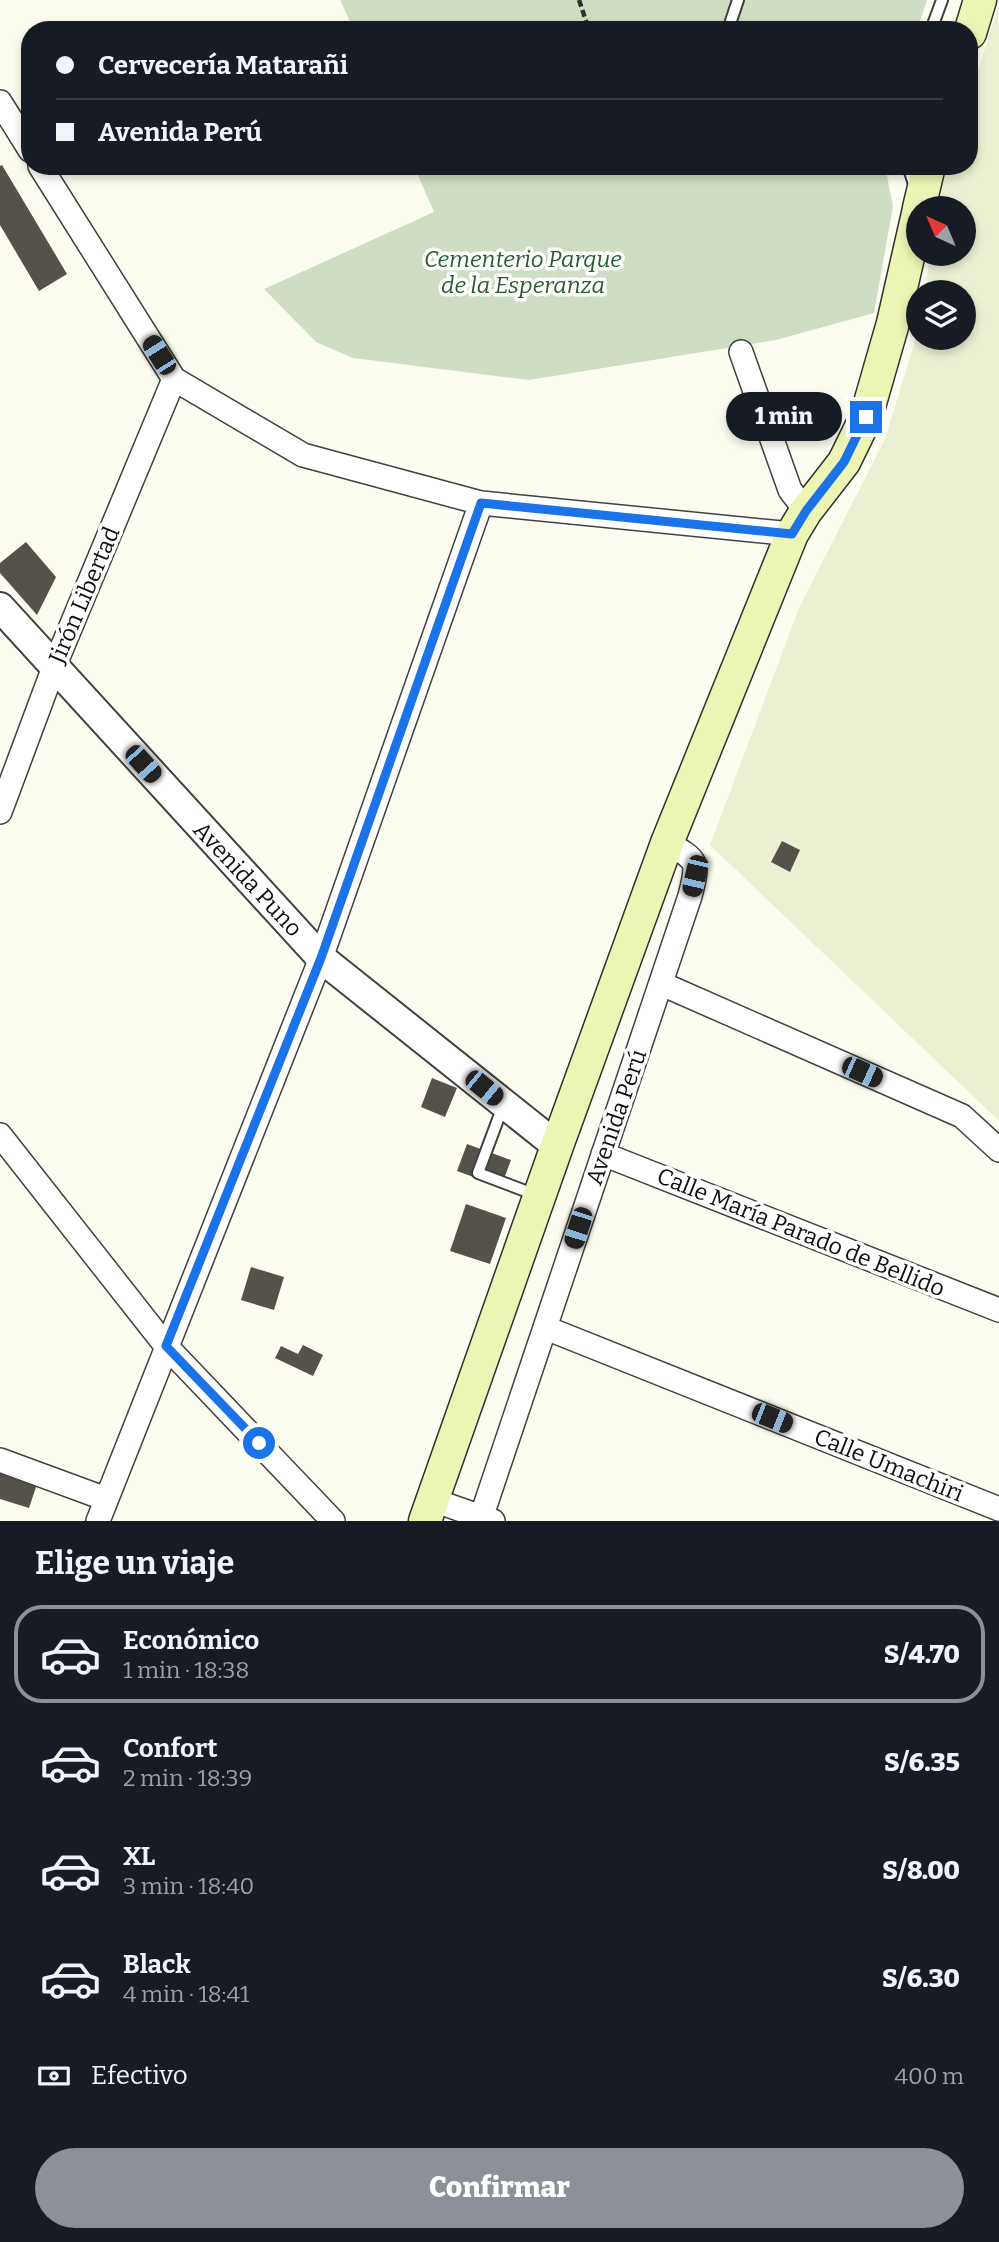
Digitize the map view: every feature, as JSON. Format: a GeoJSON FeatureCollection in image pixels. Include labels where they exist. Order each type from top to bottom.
{"type":"FeatureCollection","features":[{"type":"Feature","properties":{"kind":"main road"},"geometry":{"type":"LineString","coordinates":[[974,21],[980,0]]}},
{"type":"Feature","properties":{"kind":"main road","name":"Avenida Perú"},"geometry":{"type":"LineString","coordinates":[[922,196],[927,175]]}},
{"type":"Feature","properties":{"kind":"main road","name":"Avenida Perú"},"geometry":{"type":"LineString","coordinates":[[429,1510],[667,843],[799,523],[844,462],[866,417],[906,266]]}},
{"type":"Feature","properties":{"kind":"street"},"geometry":{"type":"LineString","coordinates":[[2,110],[21,137]]}},
{"type":"Feature","properties":{"kind":"street"},"geometry":{"type":"LineString","coordinates":[[46,175],[174,379],[303,455],[481,503],[799,523],[741,352]]}},
{"type":"Feature","properties":{"kind":"street","name":"Jirón Libertad"},"geometry":{"type":"LineString","coordinates":[[0,812],[54,667],[174,379]]}},
{"type":"Feature","properties":{"kind":"street"},"geometry":{"type":"LineString","coordinates":[[98,1521],[321,958],[481,503]]}},
{"type":"Feature","properties":{"kind":"street","name":"Avenida Puno"},"geometry":{"type":"LineString","coordinates":[[0,607],[321,958],[557,1146]]}},
{"type":"Feature","properties":{"kind":"street","name":"Avenida Perú"},"geometry":{"type":"LineString","coordinates":[[486,1520],[546,1328],[662,984],[695,876],[695,863],[688,855],[667,843]]}},
{"type":"Feature","properties":{"kind":"street"},"geometry":{"type":"LineString","coordinates":[[662,984],[961,1116],[999,1150]]}},
{"type":"Feature","properties":{"kind":"street"},"geometry":{"type":"LineString","coordinates":[[0,1135],[166,1346],[333,1521]]}},
{"type":"Feature","properties":{"kind":"street","name":"Calle María Parado de Bellido"},"geometry":{"type":"LineString","coordinates":[[603,1154],[999,1310]]}},
{"type":"Feature","properties":{"kind":"street","name":"Calle Umachiri"},"geometry":{"type":"LineString","coordinates":[[546,1328],[999,1509]]}},
{"type":"Feature","properties":{"kind":"street"},"geometry":{"type":"LineString","coordinates":[[0,1460],[106,1499]]}},
{"type":"Feature","properties":{"kind":"street"},"geometry":{"type":"LineString","coordinates":[[429,1510],[486,1520]]}},
{"type":"Feature","properties":{"kind":"lane"},"geometry":{"type":"LineString","coordinates":[[731,21],[738,0]]}},
{"type":"Feature","properties":{"kind":"lane"},"geometry":{"type":"LineString","coordinates":[[934,21],[942,0]]}},
{"type":"Feature","properties":{"kind":"lane"},"geometry":{"type":"LineString","coordinates":[[911,175],[917,196]]}},
{"type":"Feature","properties":{"kind":"lane"},"geometry":{"type":"LineString","coordinates":[[504,1104],[478,1173],[539,1196]]}},
{"type":"Feature","properties":{"kind":"path"},"geometry":{"type":"LineString","coordinates":[[579,0],[586,21]]}},
{"type":"Feature","properties":{"kind":"green space"},"geometry":{"type":"Polygon","coordinates":[[[340,0],[927,0],[920,21],[350,21],[340,0]]]}},
{"type":"Feature","properties":{"kind":"green space"},"geometry":{"type":"Polygon","coordinates":[[[999,4],[999,1121],[710,845],[799,608],[885,439],[912,350],[976,350],[976,280],[927,280],[928,266],[976,266],[976,196],[938,196],[944,175],[978,175],[978,71],[999,4]]]}},
{"type":"Feature","properties":{"kind":"green space","name":"Cementerio Parque de la Esperanza"},"geometry":{"type":"Polygon","coordinates":[[[418,175],[887,175],[893,206],[874,313],[776,340],[529,380],[353,358],[316,342],[264,289],[434,212],[418,175]]]}},
{"type":"Feature","properties":{"kind":"building"},"geometry":{"type":"Polygon","coordinates":[[[2,165],[67,274],[39,291],[0,225],[2,165]]]}},
{"type":"Feature","properties":{"kind":"building"},"geometry":{"type":"Polygon","coordinates":[[[26,542],[56,577],[37,615],[0,573],[0,563],[26,542]]]}},
{"type":"Feature","properties":{"kind":"building"},"geometry":{"type":"Polygon","coordinates":[[[782,841],[800,850],[790,872],[771,862],[782,841]]]}},
{"type":"Feature","properties":{"kind":"building"},"geometry":{"type":"Polygon","coordinates":[[[432,1078],[457,1088],[445,1117],[421,1107],[432,1078]]]}},
{"type":"Feature","properties":{"kind":"building"},"geometry":{"type":"Polygon","coordinates":[[[467,1144],[511,1160],[501,1187],[457,1171],[467,1144]]]}},
{"type":"Feature","properties":{"kind":"building"},"geometry":{"type":"Polygon","coordinates":[[[466,1204],[506,1218],[490,1264],[450,1251],[466,1204]]]}},
{"type":"Feature","properties":{"kind":"building"},"geometry":{"type":"Polygon","coordinates":[[[251,1267],[284,1277],[274,1310],[241,1300],[251,1267]]]}},
{"type":"Feature","properties":{"kind":"building"},"geometry":{"type":"Polygon","coordinates":[[[303,1345],[323,1355],[313,1376],[275,1358],[281,1346],[298,1354],[303,1345]]]}},
{"type":"Feature","properties":{"kind":"building"},"geometry":{"type":"Polygon","coordinates":[[[0,1473],[37,1484],[29,1508],[0,1499],[0,1473]]]}},
{"type":"Feature","properties":{"kind":"route"},"geometry":{"type":"LineString","coordinates":[[259,1443],[166,1346],[321,958],[481,503],[792,534],[806,511],[844,462],[866,417]]}}]}
